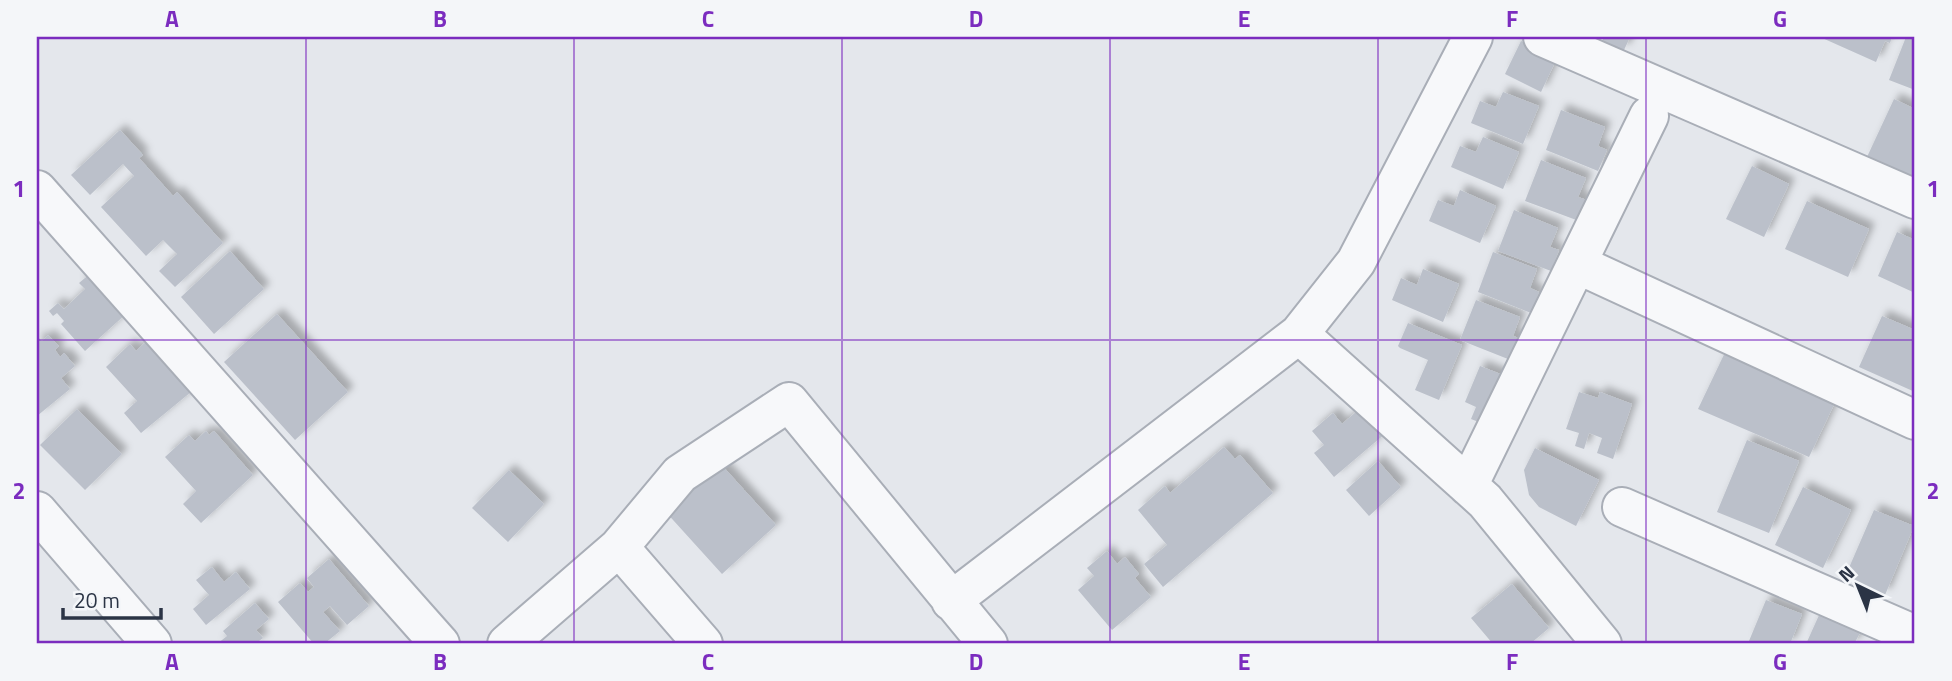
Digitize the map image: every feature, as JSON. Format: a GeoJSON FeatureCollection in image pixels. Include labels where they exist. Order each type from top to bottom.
{"type":"FeatureCollection","features":[{"type":"Feature","properties":{"kind":"street"},"geometry":{"type":"LineString","coordinates":[[951,601],[1299,334],[1356,262],[1473,37]]}},
{"type":"Feature","properties":{"kind":"street"},"geometry":{"type":"LineString","coordinates":[[1543,37],[1915,199]]}},
{"type":"Feature","properties":{"kind":"street"},"geometry":{"type":"LineString","coordinates":[[1468,486],[1649,116]]}},
{"type":"Feature","properties":{"kind":"street"},"geometry":{"type":"LineString","coordinates":[[37,190],[440,644]]}},
{"type":"Feature","properties":{"kind":"street"},"geometry":{"type":"LineString","coordinates":[[1577,264],[1915,419]]}},
{"type":"Feature","properties":{"kind":"street"},"geometry":{"type":"LineString","coordinates":[[1299,334],[1485,502],[1589,639]]}},
{"type":"Feature","properties":{"kind":"street"},"geometry":{"type":"LineString","coordinates":[[508,644],[619,547],[680,474],[789,401],[988,644]]}},
{"type":"Feature","properties":{"kind":"street"},"geometry":{"type":"LineString","coordinates":[[1622,508],[1915,635]]}},
{"type":"Feature","properties":{"kind":"street"},"geometry":{"type":"LineString","coordinates":[[37,511],[152,644]]}},
{"type":"Feature","properties":{"kind":"street"},"geometry":{"type":"LineString","coordinates":[[619,547],[703,644]]}},
{"type":"Feature","properties":{"kind":"building"},"geometry":{"type":"Polygon","coordinates":[[[1604,37],[1630,37],[1624,50],[1602,41],[1604,37]]]}},
{"type":"Feature","properties":{"kind":"building"},"geometry":{"type":"Polygon","coordinates":[[[1820,37],[1892,37],[1890,43],[1885,41],[1876,62],[1820,37]]]}},
{"type":"Feature","properties":{"kind":"building"},"geometry":{"type":"Polygon","coordinates":[[[1906,37],[1915,37],[1915,90],[1889,80],[1906,37]]]}},
{"type":"Feature","properties":{"kind":"building"},"geometry":{"type":"Polygon","coordinates":[[[1521,41],[1557,58],[1541,92],[1505,74],[1521,41]]]}},
{"type":"Feature","properties":{"kind":"building"},"geometry":{"type":"Polygon","coordinates":[[[1503,92],[1539,106],[1523,144],[1471,123],[1480,101],[1496,107],[1503,92]]]}},
{"type":"Feature","properties":{"kind":"building"},"geometry":{"type":"Polygon","coordinates":[[[1894,99],[1915,109],[1915,179],[1867,157],[1894,99]]]}},
{"type":"Feature","properties":{"kind":"building"},"geometry":{"type":"Polygon","coordinates":[[[1561,110],[1605,127],[1598,146],[1607,150],[1598,171],[1546,150],[1561,110]]]}},
{"type":"Feature","properties":{"kind":"building"},"geometry":{"type":"Polygon","coordinates":[[[120,130],[143,155],[139,158],[173,196],[177,192],[223,243],[175,287],[159,271],[177,254],[163,240],[146,256],[101,207],[134,176],[123,164],[90,195],[71,175],[120,130]]]}},
{"type":"Feature","properties":{"kind":"building"},"geometry":{"type":"Polygon","coordinates":[[[1483,137],[1519,152],[1503,189],[1451,167],[1460,146],[1476,152],[1483,137]]]}},
{"type":"Feature","properties":{"kind":"building"},"geometry":{"type":"Polygon","coordinates":[[[1541,160],[1586,178],[1578,197],[1587,200],[1579,221],[1525,201],[1541,160]]]}},
{"type":"Feature","properties":{"kind":"building"},"geometry":{"type":"Polygon","coordinates":[[[1752,166],[1789,184],[1764,237],[1726,219],[1752,166]]]}},
{"type":"Feature","properties":{"kind":"building"},"geometry":{"type":"Polygon","coordinates":[[[1460,190],[1496,206],[1480,243],[1429,221],[1438,200],[1454,206],[1460,190]]]}},
{"type":"Feature","properties":{"kind":"building"},"geometry":{"type":"Polygon","coordinates":[[[1807,201],[1869,229],[1848,277],[1785,249],[1807,201]]]}},
{"type":"Feature","properties":{"kind":"building"},"geometry":{"type":"Polygon","coordinates":[[[1514,210],[1558,228],[1550,247],[1559,250],[1551,271],[1498,251],[1514,210]]]}},
{"type":"Feature","properties":{"kind":"building"},"geometry":{"type":"Polygon","coordinates":[[[1897,232],[1915,240],[1915,293],[1878,276],[1897,232]]]}},
{"type":"Feature","properties":{"kind":"building"},"geometry":{"type":"Polygon","coordinates":[[[230,251],[264,289],[214,334],[181,297],[230,251]]]}},
{"type":"Feature","properties":{"kind":"building"},"geometry":{"type":"Polygon","coordinates":[[[1493,252],[1537,269],[1530,288],[1539,292],[1531,313],[1478,292],[1493,252]]]}},
{"type":"Feature","properties":{"kind":"building"},"geometry":{"type":"Polygon","coordinates":[[[1423,269],[1459,284],[1443,322],[1392,300],[1401,278],[1417,285],[1423,269]]]}},
{"type":"Feature","properties":{"kind":"building"},"geometry":{"type":"Polygon","coordinates":[[[91,273],[127,313],[85,351],[61,324],[64,321],[57,313],[53,316],[49,311],[58,303],[64,309],[85,289],[79,283],[91,273]]]}},
{"type":"Feature","properties":{"kind":"building"},"geometry":{"type":"Polygon","coordinates":[[[1476,300],[1520,317],[1513,336],[1522,339],[1513,361],[1460,340],[1476,300]]]}},
{"type":"Feature","properties":{"kind":"building"},"geometry":{"type":"Polygon","coordinates":[[[277,314],[348,392],[295,440],[224,362],[277,314]]]}},
{"type":"Feature","properties":{"kind":"building"},"geometry":{"type":"Polygon","coordinates":[[[1882,316],[1915,330],[1915,392],[1859,367],[1882,316]]]}},
{"type":"Feature","properties":{"kind":"building"},"geometry":{"type":"Polygon","coordinates":[[[1408,323],[1462,345],[1439,400],[1415,390],[1428,360],[1398,346],[1408,323]]]}},
{"type":"Feature","properties":{"kind":"building"},"geometry":{"type":"Polygon","coordinates":[[[48,335],[59,346],[55,350],[60,357],[64,353],[75,366],[61,378],[70,389],[37,416],[37,336],[42,341],[48,335]]]}},
{"type":"Feature","properties":{"kind":"building"},"geometry":{"type":"Polygon","coordinates":[[[147,341],[197,387],[141,433],[124,413],[137,401],[106,367],[130,344],[136,351],[147,341]]]}},
{"type":"Feature","properties":{"kind":"building"},"geometry":{"type":"Polygon","coordinates":[[[1730,342],[1840,392],[1809,457],[1698,409],[1730,342]]]}},
{"type":"Feature","properties":{"kind":"building"},"geometry":{"type":"Polygon","coordinates":[[[1480,366],[1513,379],[1494,428],[1471,419],[1476,407],[1465,402],[1480,366]]]}},
{"type":"Feature","properties":{"kind":"building"},"geometry":{"type":"Polygon","coordinates":[[[1579,392],[1598,398],[1600,392],[1632,404],[1613,459],[1597,453],[1602,438],[1589,433],[1584,449],[1575,446],[1579,433],[1566,429],[1579,392]]]}},
{"type":"Feature","properties":{"kind":"building"},"geometry":{"type":"Polygon","coordinates":[[[1363,406],[1386,433],[1334,477],[1314,453],[1324,445],[1312,431],[1333,413],[1342,424],[1363,406]]]}},
{"type":"Feature","properties":{"kind":"building"},"geometry":{"type":"Polygon","coordinates":[[[77,409],[122,454],[85,490],[40,445],[77,409]]]}},
{"type":"Feature","properties":{"kind":"building"},"geometry":{"type":"Polygon","coordinates":[[[206,431],[209,435],[214,431],[253,475],[201,523],[183,504],[196,491],[165,457],[189,435],[195,441],[206,431]]]}},
{"type":"Feature","properties":{"kind":"building"},"geometry":{"type":"Polygon","coordinates":[[[1747,440],[1799,461],[1769,533],[1717,512],[1747,440]]]}},
{"type":"Feature","properties":{"kind":"building"},"geometry":{"type":"Polygon","coordinates":[[[1224,447],[1235,459],[1240,455],[1273,493],[1163,587],[1144,564],[1167,545],[1138,510],[1165,486],[1170,493],[1224,447]]]}},
{"type":"Feature","properties":{"kind":"building"},"geometry":{"type":"Polygon","coordinates":[[[1535,448],[1599,480],[1576,526],[1539,507],[1529,495],[1524,470],[1535,448]]]}},
{"type":"Feature","properties":{"kind":"building"},"geometry":{"type":"Polygon","coordinates":[[[708,450],[776,525],[722,574],[654,499],[708,450]]]}},
{"type":"Feature","properties":{"kind":"building"},"geometry":{"type":"Polygon","coordinates":[[[1378,461],[1401,487],[1369,516],[1346,490],[1378,461]]]}},
{"type":"Feature","properties":{"kind":"building"},"geometry":{"type":"Polygon","coordinates":[[[509,470],[544,504],[508,542],[472,508],[509,470]]]}},
{"type":"Feature","properties":{"kind":"building"},"geometry":{"type":"Polygon","coordinates":[[[1803,487],[1851,510],[1823,568],[1775,545],[1803,487]]]}},
{"type":"Feature","properties":{"kind":"building"},"geometry":{"type":"Polygon","coordinates":[[[1874,510],[1914,526],[1885,595],[1845,577],[1874,510]]]}},
{"type":"Feature","properties":{"kind":"building"},"geometry":{"type":"Polygon","coordinates":[[[1107,551],[1117,564],[1125,557],[1139,574],[1135,578],[1151,597],[1112,630],[1078,590],[1094,576],[1087,568],[1107,551]]]}},
{"type":"Feature","properties":{"kind":"building"},"geometry":{"type":"Polygon","coordinates":[[[329,559],[369,606],[347,625],[330,606],[323,612],[340,631],[324,644],[314,644],[278,602],[300,583],[308,592],[314,587],[307,578],[329,559]]]}},
{"type":"Feature","properties":{"kind":"building"},"geometry":{"type":"Polygon","coordinates":[[[212,567],[224,582],[236,572],[250,589],[206,625],[193,609],[209,595],[196,580],[212,567]]]}},
{"type":"Feature","properties":{"kind":"building"},"geometry":{"type":"Polygon","coordinates":[[[1512,584],[1549,628],[1530,644],[1493,644],[1471,618],[1512,584]]]}},
{"type":"Feature","properties":{"kind":"building"},"geometry":{"type":"Polygon","coordinates":[[[1766,600],[1802,614],[1790,644],[1757,644],[1749,641],[1766,600]]]}},
{"type":"Feature","properties":{"kind":"building"},"geometry":{"type":"Polygon","coordinates":[[[255,603],[269,619],[256,630],[263,638],[255,644],[217,644],[227,636],[223,631],[255,603]]]}},
{"type":"Feature","properties":{"kind":"building"},"geometry":{"type":"Polygon","coordinates":[[[1820,613],[1861,631],[1854,644],[1806,644],[1820,613]]]}}]}
